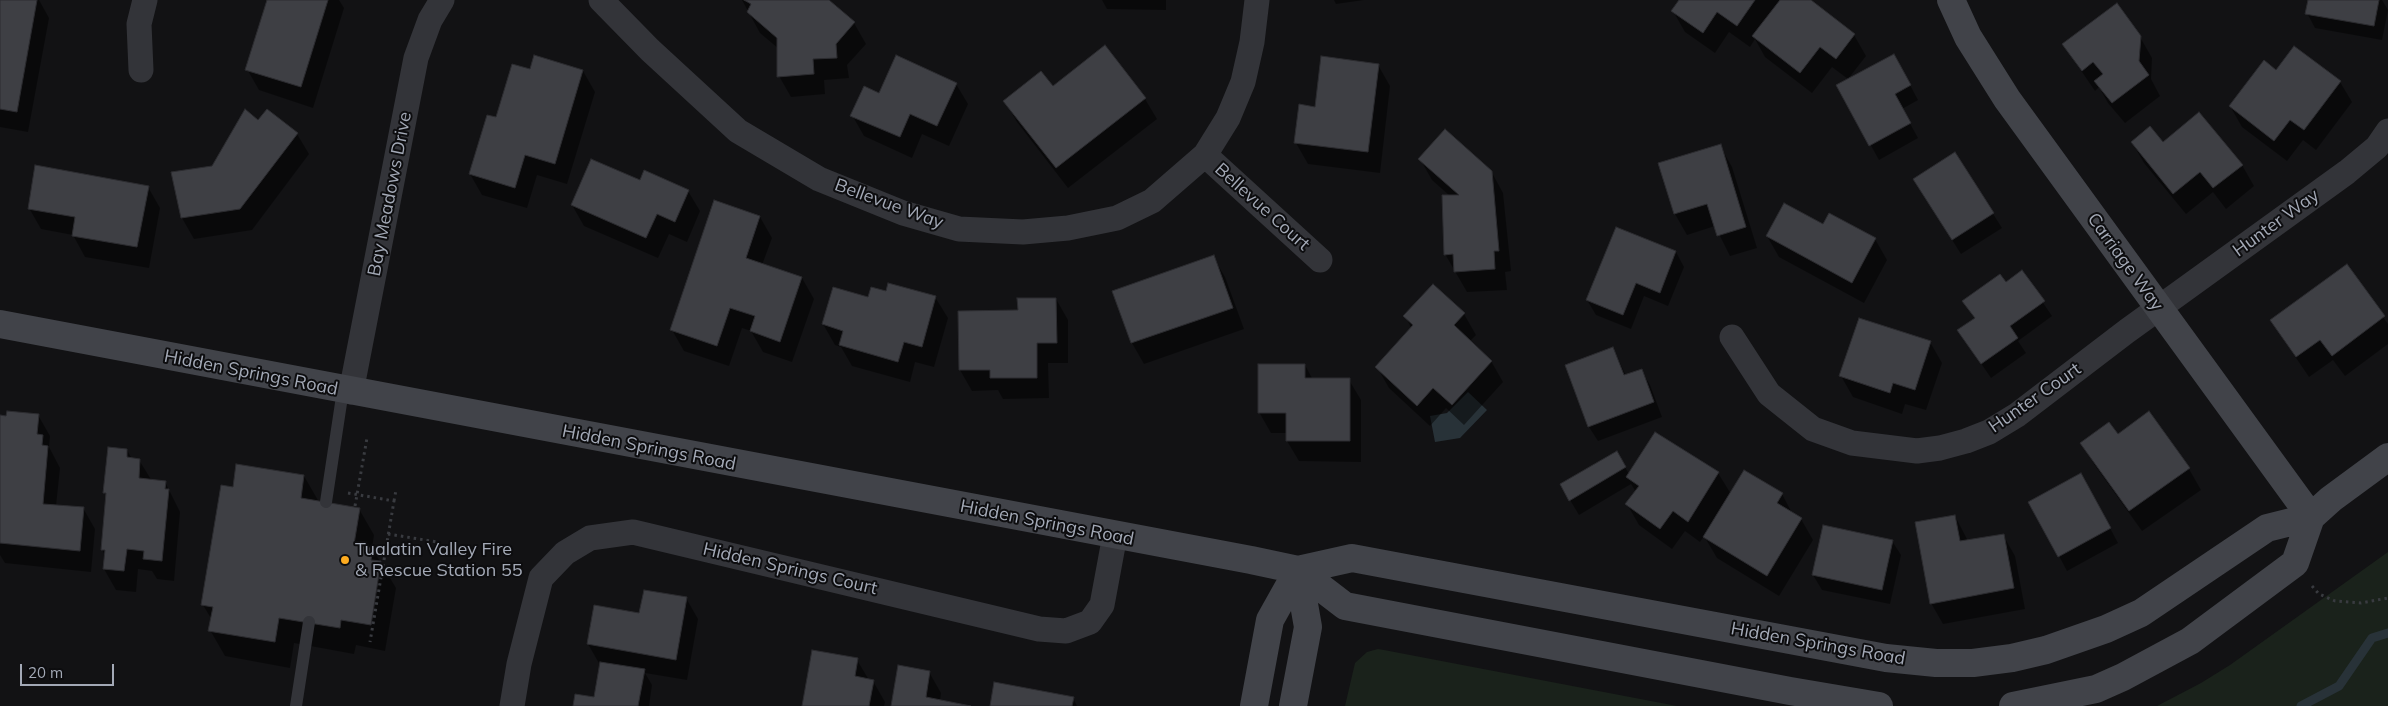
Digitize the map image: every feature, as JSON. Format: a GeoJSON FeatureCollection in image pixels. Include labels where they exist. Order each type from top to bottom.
{"type":"FeatureCollection","features":[{"type":"Feature","properties":{"kind":"main road","name":"Carriage Way"},"geometry":{"type":"LineString","coordinates":[[1951,0],[1968,36],[1996,83],[2158,309],[2311,517]]}},
{"type":"Feature","properties":{"kind":"main road","name":"Hidden Springs Road"},"geometry":{"type":"LineString","coordinates":[[0,324],[1298,570],[1352,558],[1886,658],[1936,663],[1973,663],[2012,658],[2046,650],[2106,629],[2141,613],[2267,528],[2311,517]]}},
{"type":"Feature","properties":{"kind":"main road","name":"Hidden Springs Road"},"geometry":{"type":"LineString","coordinates":[[2012,706],[2096,689],[2159,659],[2190,641],[2295,564],[2311,517],[2331,498],[2388,458]]}},
{"type":"Feature","properties":{"kind":"main road","name":"Hidden Springs Road"},"geometry":{"type":"LineString","coordinates":[[1298,570],[1345,606],[1790,691],[1879,706]]}},
{"type":"Feature","properties":{"kind":"main road"},"geometry":{"type":"LineString","coordinates":[[1254,706],[1270,620],[1298,570]]}},
{"type":"Feature","properties":{"kind":"main road"},"geometry":{"type":"LineString","coordinates":[[1293,706],[1308,627],[1298,570]]}},
{"type":"Feature","properties":{"kind":"street"},"geometry":{"type":"LineString","coordinates":[[142,70],[139,24],[144,0]]}},
{"type":"Feature","properties":{"kind":"street","name":"Bay Meadows Drive"},"geometry":{"type":"LineString","coordinates":[[347,391],[416,58],[430,20],[442,0]]}},
{"type":"Feature","properties":{"kind":"street","name":"Bellevue Way"},"geometry":{"type":"LineString","coordinates":[[601,0],[650,50],[738,131],[819,179],[903,213],[959,229],[1023,232],[1068,228],[1117,218],[1152,201],[1205,155],[1228,118],[1243,82],[1252,42],[1257,0]]}},
{"type":"Feature","properties":{"kind":"street","name":"Hunter Way"},"geometry":{"type":"LineString","coordinates":[[2158,309],[2347,172],[2377,147],[2388,131]]}},
{"type":"Feature","properties":{"kind":"street","name":"Bellevue Court"},"geometry":{"type":"LineString","coordinates":[[1205,155],[1320,260]]}},
{"type":"Feature","properties":{"kind":"street","name":"Hunter Court"},"geometry":{"type":"LineString","coordinates":[[1732,337],[1769,394],[1813,429],[1852,443],[1917,451],[1940,448],[1966,441],[1997,427],[2023,410],[2158,309]]}},
{"type":"Feature","properties":{"kind":"street","name":"Hidden Springs Court"},"geometry":{"type":"LineString","coordinates":[[512,706],[519,664],[541,578],[565,553],[590,538],[632,532],[1039,629],[1066,631],[1090,622],[1102,605],[1115,535]]}},
{"type":"Feature","properties":{"kind":"lane"},"geometry":{"type":"LineString","coordinates":[[326,502],[347,391]]}},
{"type":"Feature","properties":{"kind":"lane"},"geometry":{"type":"LineString","coordinates":[[296,706],[308,622]]}},
{"type":"Feature","properties":{"kind":"path"},"geometry":{"type":"LineString","coordinates":[[355,506],[367,438]]}},
{"type":"Feature","properties":{"kind":"path"},"geometry":{"type":"LineString","coordinates":[[370,642],[396,490]]}},
{"type":"Feature","properties":{"kind":"path"},"geometry":{"type":"LineString","coordinates":[[348,492],[394,501]]}},
{"type":"Feature","properties":{"kind":"path"},"geometry":{"type":"LineString","coordinates":[[388,534],[437,542]]}},
{"type":"Feature","properties":{"kind":"path"},"geometry":{"type":"LineString","coordinates":[[2311,585],[2319,594],[2335,601],[2361,603],[2388,598]]}},
{"type":"Feature","properties":{"kind":"shaded area"},"geometry":{"type":"Polygon","coordinates":[[[1468,392],[1487,410],[1460,438],[1435,442],[1430,416],[1447,413],[1468,392]]]}},
{"type":"Feature","properties":{"kind":"shaded area"},"geometry":{"type":"Polygon","coordinates":[[[2388,552],[2388,706],[2157,706],[2230,665],[2388,552]]]}},
{"type":"Feature","properties":{"kind":"shaded area"},"geometry":{"type":"Polygon","coordinates":[[[1378,649],[1677,706],[1345,706],[1355,663],[1367,652],[1378,649]]]}},
{"type":"Feature","properties":{"kind":"building"},"geometry":{"type":"Polygon","coordinates":[[[0,0],[37,0],[17,112],[0,109],[0,0]]]}},
{"type":"Feature","properties":{"kind":"building"},"geometry":{"type":"Polygon","coordinates":[[[267,0],[328,0],[301,87],[245,70],[267,0]]]}},
{"type":"Feature","properties":{"kind":"building"},"geometry":{"type":"Polygon","coordinates":[[[744,0],[829,0],[855,22],[836,44],[837,58],[813,59],[814,74],[777,77],[777,38],[747,12],[751,4],[744,0]]]}},
{"type":"Feature","properties":{"kind":"building"},"geometry":{"type":"Polygon","coordinates":[[[1679,0],[1755,0],[1737,26],[1717,12],[1703,33],[1671,11],[1679,0]]]}},
{"type":"Feature","properties":{"kind":"building"},"geometry":{"type":"Polygon","coordinates":[[[1780,0],[1811,0],[1855,34],[1836,59],[1820,47],[1800,73],[1752,36],[1780,0]]]}},
{"type":"Feature","properties":{"kind":"building"},"geometry":{"type":"Polygon","coordinates":[[[2308,0],[2379,0],[2374,26],[2305,14],[2308,0]]]}},
{"type":"Feature","properties":{"kind":"building"},"geometry":{"type":"Polygon","coordinates":[[[2117,3],[2141,36],[2139,61],[2149,75],[2112,103],[2094,81],[2103,74],[2093,62],[2082,71],[2062,44],[2117,3]]]}},
{"type":"Feature","properties":{"kind":"building"},"geometry":{"type":"Polygon","coordinates":[[[1105,45],[1146,98],[1056,168],[1003,101],[1041,71],[1053,86],[1105,45]]]}},
{"type":"Feature","properties":{"kind":"building"},"geometry":{"type":"Polygon","coordinates":[[[2294,46],[2341,81],[2304,130],[2290,120],[2274,141],[2229,106],[2264,60],[2276,70],[2294,46]]]}},
{"type":"Feature","properties":{"kind":"building"},"geometry":{"type":"Polygon","coordinates":[[[1894,54],[1911,85],[1895,94],[1911,123],[1869,146],[1836,85],[1894,54]]]}},
{"type":"Feature","properties":{"kind":"building"},"geometry":{"type":"Polygon","coordinates":[[[534,55],[583,70],[555,164],[525,155],[515,188],[469,174],[487,115],[496,117],[512,64],[530,69],[534,55]]]}},
{"type":"Feature","properties":{"kind":"building"},"geometry":{"type":"Polygon","coordinates":[[[896,55],[957,83],[937,126],[910,114],[900,137],[850,116],[864,86],[879,93],[896,55]]]}},
{"type":"Feature","properties":{"kind":"building"},"geometry":{"type":"Polygon","coordinates":[[[1321,56],[1379,64],[1368,152],[1294,143],[1299,104],[1315,107],[1321,56]]]}},
{"type":"Feature","properties":{"kind":"building"},"geometry":{"type":"Polygon","coordinates":[[[245,109],[258,120],[267,109],[298,133],[240,209],[181,218],[171,172],[212,166],[245,109]]]}},
{"type":"Feature","properties":{"kind":"building"},"geometry":{"type":"Polygon","coordinates":[[[2199,112],[2243,165],[2213,188],[2200,172],[2173,194],[2131,142],[2150,126],[2163,142],[2199,112]]]}},
{"type":"Feature","properties":{"kind":"building"},"geometry":{"type":"Polygon","coordinates":[[[1445,129],[1492,171],[1499,251],[1494,251],[1495,269],[1454,272],[1453,254],[1444,255],[1442,195],[1459,195],[1418,159],[1445,129]]]}},
{"type":"Feature","properties":{"kind":"building"},"geometry":{"type":"Polygon","coordinates":[[[1721,144],[1746,227],[1717,236],[1707,204],[1674,214],[1658,163],[1721,144]]]}},
{"type":"Feature","properties":{"kind":"building"},"geometry":{"type":"Polygon","coordinates":[[[1955,152],[1994,213],[1952,240],[1913,179],[1955,152]]]}},
{"type":"Feature","properties":{"kind":"building"},"geometry":{"type":"Polygon","coordinates":[[[591,159],[640,180],[644,170],[689,190],[675,222],[657,214],[646,238],[571,205],[591,159]]]}},
{"type":"Feature","properties":{"kind":"building"},"geometry":{"type":"Polygon","coordinates":[[[35,165],[149,186],[137,247],[72,236],[75,217],[28,209],[35,165]]]}},
{"type":"Feature","properties":{"kind":"building"},"geometry":{"type":"Polygon","coordinates":[[[714,200],[760,216],[746,258],[802,277],[780,342],[750,331],[755,316],[730,308],[717,346],[670,330],[714,200]]]}},
{"type":"Feature","properties":{"kind":"building"},"geometry":{"type":"Polygon","coordinates":[[[1784,203],[1823,224],[1829,213],[1876,238],[1852,283],[1766,236],[1784,203]]]}},
{"type":"Feature","properties":{"kind":"building"},"geometry":{"type":"Polygon","coordinates":[[[1616,227],[1676,251],[1660,293],[1636,283],[1623,315],[1586,300],[1616,227]]]}},
{"type":"Feature","properties":{"kind":"building"},"geometry":{"type":"Polygon","coordinates":[[[1214,255],[1233,308],[1131,343],[1112,291],[1214,255]]]}},
{"type":"Feature","properties":{"kind":"building"},"geometry":{"type":"Polygon","coordinates":[[[2347,264],[2385,316],[2332,356],[2320,340],[2296,357],[2270,320],[2347,264]]]}},
{"type":"Feature","properties":{"kind":"building"},"geometry":{"type":"Polygon","coordinates":[[[2022,270],[2045,301],[2010,326],[2018,338],[1981,364],[1957,330],[1975,318],[1962,301],[2000,274],[2006,282],[2022,270]]]}},
{"type":"Feature","properties":{"kind":"building"},"geometry":{"type":"Polygon","coordinates":[[[888,283],[936,296],[922,347],[904,342],[898,362],[839,345],[843,331],[822,324],[833,287],[868,297],[871,287],[886,291],[888,283]]]}},
{"type":"Feature","properties":{"kind":"building"},"geometry":{"type":"Polygon","coordinates":[[[1433,284],[1465,313],[1454,325],[1492,361],[1452,405],[1433,388],[1417,406],[1375,367],[1413,325],[1403,316],[1433,284]]]}},
{"type":"Feature","properties":{"kind":"building"},"geometry":{"type":"Polygon","coordinates":[[[1017,298],[1056,298],[1057,343],[1037,343],[1037,378],[990,378],[990,370],[959,370],[958,311],[1018,310],[1017,298]]]}},
{"type":"Feature","properties":{"kind":"building"},"geometry":{"type":"Polygon","coordinates":[[[1859,318],[1931,341],[1915,390],[1893,383],[1890,393],[1839,376],[1859,318]]]}},
{"type":"Feature","properties":{"kind":"building"},"geometry":{"type":"Polygon","coordinates":[[[1613,347],[1624,375],[1642,369],[1654,402],[1588,427],[1565,365],[1613,347]]]}},
{"type":"Feature","properties":{"kind":"building"},"geometry":{"type":"Polygon","coordinates":[[[1258,364],[1305,364],[1305,378],[1350,378],[1350,441],[1286,441],[1286,413],[1258,413],[1258,364]]]}},
{"type":"Feature","properties":{"kind":"building"},"geometry":{"type":"Polygon","coordinates":[[[7,411],[39,414],[37,434],[43,435],[42,445],[48,446],[43,504],[84,507],[80,551],[0,543],[0,415],[6,416],[7,411]]]}},
{"type":"Feature","properties":{"kind":"building"},"geometry":{"type":"Polygon","coordinates":[[[2149,411],[2190,468],[2129,511],[2080,443],[2109,422],[2118,434],[2149,411]]]}},
{"type":"Feature","properties":{"kind":"building"},"geometry":{"type":"Polygon","coordinates":[[[1655,432],[1719,472],[1688,522],[1673,511],[1660,529],[1625,504],[1639,486],[1626,477],[1655,432]]]}},
{"type":"Feature","properties":{"kind":"building"},"geometry":{"type":"Polygon","coordinates":[[[108,447],[127,449],[127,457],[140,459],[139,478],[166,481],[165,489],[169,489],[162,561],[143,559],[144,551],[127,549],[124,571],[103,569],[105,550],[101,550],[106,493],[103,493],[108,447]]]}},
{"type":"Feature","properties":{"kind":"building"},"geometry":{"type":"Polygon","coordinates":[[[1617,451],[1626,467],[1569,501],[1560,484],[1617,451]]]}},
{"type":"Feature","properties":{"kind":"building"},"geometry":{"type":"Polygon","coordinates":[[[236,464],[304,475],[301,498],[360,508],[354,544],[373,548],[371,560],[381,561],[371,625],[341,620],[340,628],[279,618],[275,642],[208,631],[213,607],[201,605],[221,485],[233,487],[236,464]]]}},
{"type":"Feature","properties":{"kind":"building"},"geometry":{"type":"Polygon","coordinates":[[[1744,470],[1783,493],[1777,503],[1802,518],[1767,576],[1703,537],[1744,470]]]}},
{"type":"Feature","properties":{"kind":"building"},"geometry":{"type":"Polygon","coordinates":[[[2081,473],[2111,528],[2058,557],[2028,502],[2081,473]]]}},
{"type":"Feature","properties":{"kind":"building"},"geometry":{"type":"Polygon","coordinates":[[[1955,515],[1960,541],[2004,534],[2014,588],[1930,604],[1915,522],[1955,515]]]}},
{"type":"Feature","properties":{"kind":"building"},"geometry":{"type":"Polygon","coordinates":[[[1823,525],[1893,540],[1882,590],[1812,575],[1823,525]]]}},
{"type":"Feature","properties":{"kind":"building"},"geometry":{"type":"Polygon","coordinates":[[[644,590],[687,597],[676,660],[587,644],[594,605],[639,613],[644,590]]]}},
{"type":"Feature","properties":{"kind":"building"},"geometry":{"type":"Polygon","coordinates":[[[812,650],[858,658],[855,676],[874,680],[869,706],[802,706],[812,650]]]}},
{"type":"Feature","properties":{"kind":"building"},"geometry":{"type":"Polygon","coordinates":[[[600,662],[645,669],[638,706],[573,706],[575,694],[594,697],[600,662]]]}},
{"type":"Feature","properties":{"kind":"building"},"geometry":{"type":"Polygon","coordinates":[[[898,665],[930,671],[926,697],[971,706],[891,706],[898,665]]]}},
{"type":"Feature","properties":{"kind":"building"},"geometry":{"type":"Polygon","coordinates":[[[994,682],[1074,697],[1072,706],[990,706],[994,682]]]}},
{"type":"Feature","properties":{"kind":"waterway"},"geometry":{"type":"LineString","coordinates":[[2301,706],[2339,686],[2372,638],[2388,633]]}},
{"type":"Feature","properties":{"kind":"place","name":"Tualatin Valley Fire & Rescue Station 55"},"geometry":{"type":"Point","coordinates":[345,560]}}]}
